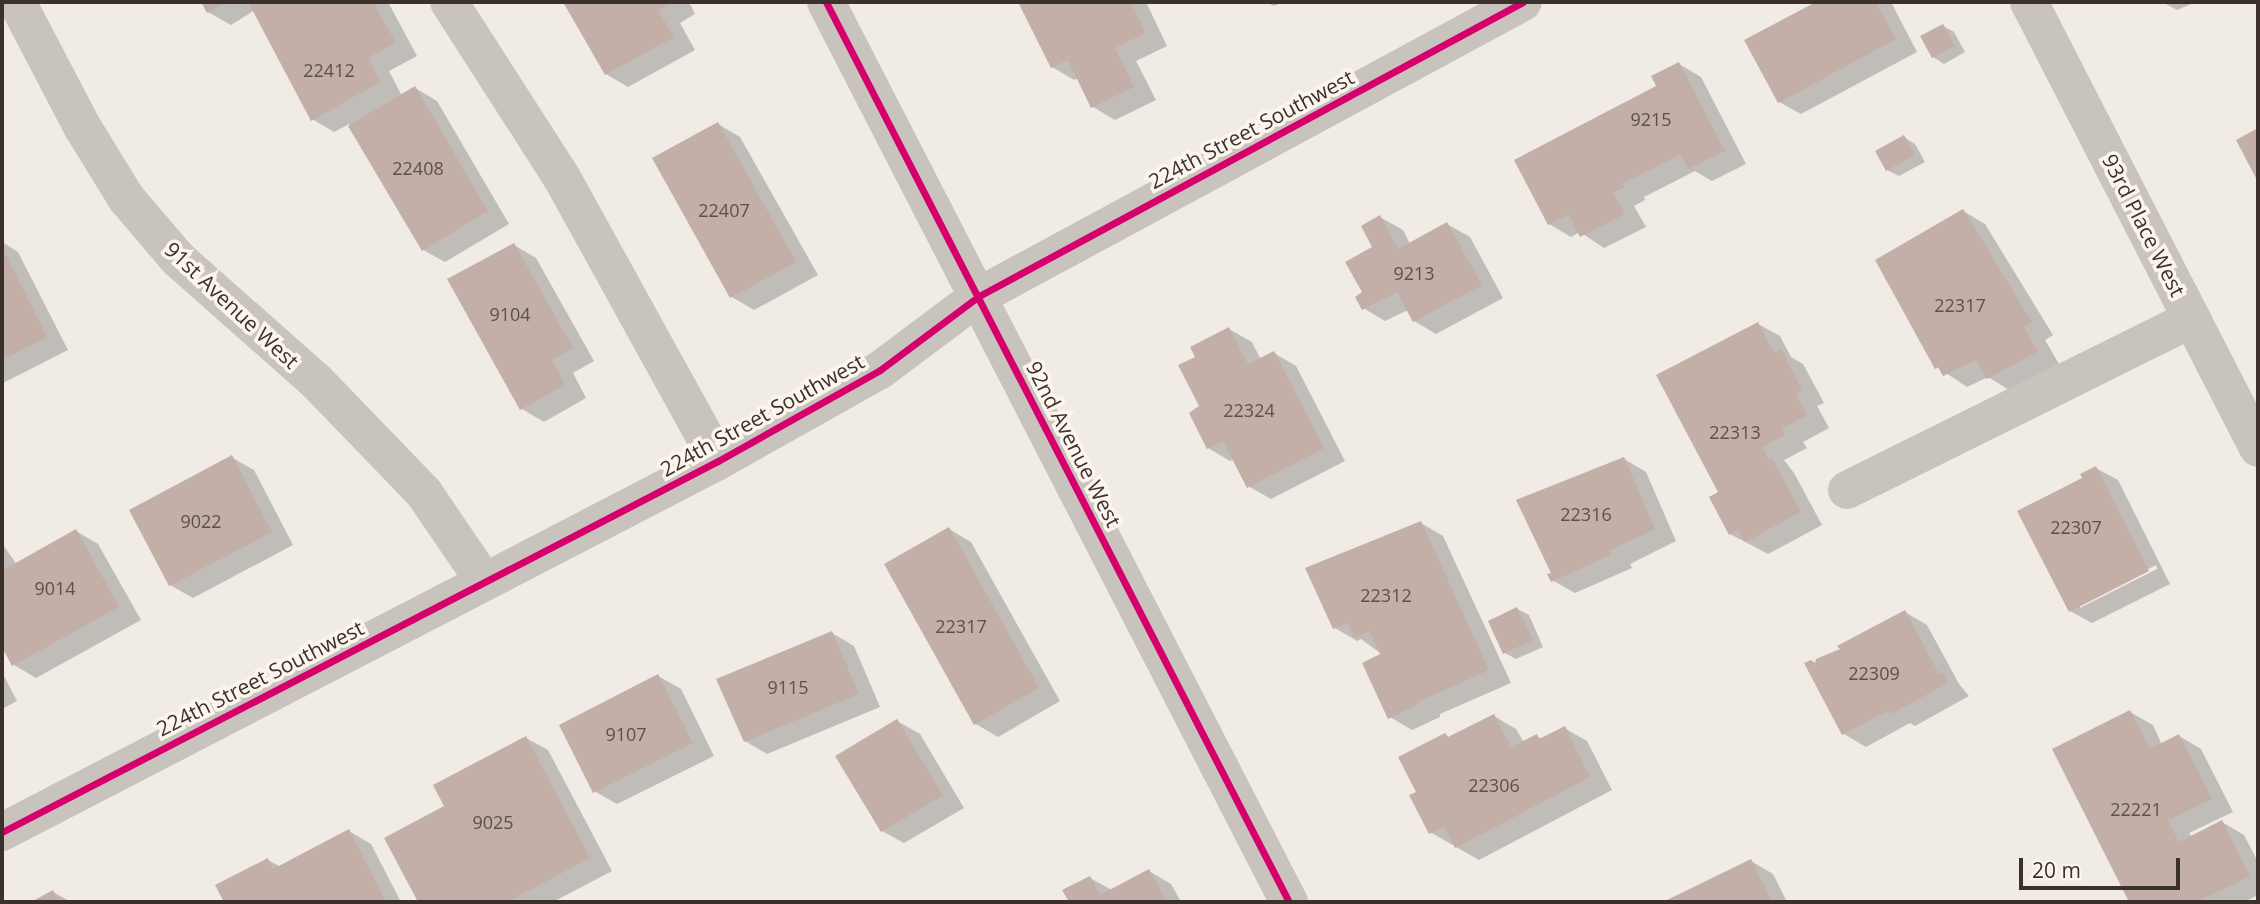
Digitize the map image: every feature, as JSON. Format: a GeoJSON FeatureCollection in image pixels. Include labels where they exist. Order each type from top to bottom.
{"type":"FeatureCollection","features":[{"type":"Feature","properties":{"kind":"street","name":"91st Avenue West"},"geometry":{"type":"LineString","coordinates":[[17,2],[83,128],[127,198],[178,259],[316,381],[424,493],[484,581]]}},
{"type":"Feature","properties":{"kind":"street"},"geometry":{"type":"LineString","coordinates":[[449,2],[562,178],[718,461]]}},
{"type":"Feature","properties":{"kind":"street","name":"92nd Avenue West"},"geometry":{"type":"LineString","coordinates":[[826,2],[1289,902]]}},
{"type":"Feature","properties":{"kind":"street","name":"224th Street Southwest"},"geometry":{"type":"LineString","coordinates":[[2,832],[718,461],[880,370],[979,296],[1523,2]]}},
{"type":"Feature","properties":{"kind":"street","name":"93rd Place West"},"geometry":{"type":"LineString","coordinates":[[2029,2],[2258,448]]}},
{"type":"Feature","properties":{"kind":"street"},"geometry":{"type":"LineString","coordinates":[[1847,490],[2192,319]]}},
{"type":"Feature","properties":{"kind":"building"},"geometry":{"type":"Polygon","coordinates":[[[201,2],[226,2],[207,13],[201,2]]]}},
{"type":"Feature","properties":{"kind":"building"},"geometry":{"type":"Polygon","coordinates":[[[248,2],[373,2],[396,43],[368,58],[380,82],[311,121],[248,2]]]}},
{"type":"Feature","properties":{"kind":"building"},"geometry":{"type":"Polygon","coordinates":[[[563,2],[672,2],[658,10],[674,37],[605,75],[563,2]]]}},
{"type":"Feature","properties":{"kind":"building"},"geometry":{"type":"Polygon","coordinates":[[[1018,2],[1131,2],[1146,33],[1115,48],[1134,87],[1091,108],[1068,60],[1051,68],[1018,2]]]}},
{"type":"Feature","properties":{"kind":"building"},"geometry":{"type":"Polygon","coordinates":[[[1816,2],[1876,2],[1896,39],[1778,103],[1744,40],[1816,2]]]}},
{"type":"Feature","properties":{"kind":"building"},"geometry":{"type":"Polygon","coordinates":[[[1943,24],[1955,46],[1932,58],[1920,36],[1943,24]]]}},
{"type":"Feature","properties":{"kind":"building"},"geometry":{"type":"Polygon","coordinates":[[[1679,62],[1725,151],[1688,169],[1681,154],[1622,184],[1624,187],[1613,193],[1625,214],[1580,237],[1569,214],[1548,225],[1514,160],[1656,86],[1651,76],[1679,62]]]}},
{"type":"Feature","properties":{"kind":"building"},"geometry":{"type":"Polygon","coordinates":[[[415,86],[488,211],[422,251],[348,126],[415,86]]]}},
{"type":"Feature","properties":{"kind":"building"},"geometry":{"type":"Polygon","coordinates":[[[718,122],[796,262],[730,298],[652,158],[718,122]]]}},
{"type":"Feature","properties":{"kind":"building"},"geometry":{"type":"Polygon","coordinates":[[[2258,128],[2258,182],[2236,140],[2258,128]]]}},
{"type":"Feature","properties":{"kind":"building"},"geometry":{"type":"Polygon","coordinates":[[[1904,135],[1915,155],[1886,171],[1875,151],[1904,135]]]}},
{"type":"Feature","properties":{"kind":"building"},"geometry":{"type":"Polygon","coordinates":[[[1963,209],[2032,322],[2024,327],[2038,351],[1987,379],[1976,360],[1943,376],[1938,367],[1935,369],[1875,260],[1963,209]]]}},
{"type":"Feature","properties":{"kind":"building"},"geometry":{"type":"Polygon","coordinates":[[[1380,215],[1398,249],[1447,222],[1482,285],[1413,322],[1397,292],[1362,310],[1355,297],[1362,292],[1345,262],[1372,247],[1361,226],[1380,215]]]}},
{"type":"Feature","properties":{"kind":"building"},"geometry":{"type":"Polygon","coordinates":[[[514,243],[573,348],[552,360],[565,385],[520,410],[447,279],[514,243]]]}},
{"type":"Feature","properties":{"kind":"building"},"geometry":{"type":"Polygon","coordinates":[[[2,248],[47,337],[2,360],[2,248]]]}},
{"type":"Feature","properties":{"kind":"building"},"geometry":{"type":"Polygon","coordinates":[[[1758,322],[1774,352],[1781,349],[1802,390],[1796,394],[1807,415],[1782,429],[1785,435],[1762,447],[1769,459],[1772,458],[1801,512],[1745,542],[1738,530],[1729,535],[1709,497],[1718,492],[1656,375],[1758,322]]]}},
{"type":"Feature","properties":{"kind":"building"},"geometry":{"type":"Polygon","coordinates":[[[1229,327],[1248,364],[1274,351],[1324,448],[1247,488],[1223,441],[1207,449],[1189,413],[1199,406],[1178,365],[1195,357],[1190,347],[1229,327]]]}},
{"type":"Feature","properties":{"kind":"building"},"geometry":{"type":"Polygon","coordinates":[[[232,455],[272,532],[169,586],[129,510],[232,455]]]}},
{"type":"Feature","properties":{"kind":"building"},"geometry":{"type":"Polygon","coordinates":[[[1624,457],[1655,529],[1609,551],[1610,555],[1551,582],[1547,574],[1551,573],[1516,500],[1624,457]]]}},
{"type":"Feature","properties":{"kind":"building"},"geometry":{"type":"Polygon","coordinates":[[[2096,466],[2149,571],[2069,612],[2017,511],[2082,478],[2080,474],[2096,466]]]}},
{"type":"Feature","properties":{"kind":"building"},"geometry":{"type":"Polygon","coordinates":[[[1421,521],[1489,670],[1418,702],[1419,704],[1388,719],[1362,663],[1380,654],[1369,631],[1354,638],[1348,623],[1333,629],[1305,568],[1421,521]]]}},
{"type":"Feature","properties":{"kind":"building"},"geometry":{"type":"Polygon","coordinates":[[[949,527],[1039,688],[974,725],[884,564],[949,527]]]}},
{"type":"Feature","properties":{"kind":"building"},"geometry":{"type":"Polygon","coordinates":[[[76,529],[119,607],[12,666],[2,647],[2,563],[5,569],[76,529]]]}},
{"type":"Feature","properties":{"kind":"building"},"geometry":{"type":"Polygon","coordinates":[[[1517,607],[1533,640],[1503,654],[1488,621],[1517,607]]]}},
{"type":"Feature","properties":{"kind":"building"},"geometry":{"type":"Polygon","coordinates":[[[1905,610],[1939,674],[1942,672],[1948,683],[1891,714],[1889,710],[1842,735],[1804,663],[1811,660],[1815,663],[1816,659],[1840,649],[1837,646],[1905,610]]]}},
{"type":"Feature","properties":{"kind":"building"},"geometry":{"type":"Polygon","coordinates":[[[832,631],[859,694],[744,742],[716,679],[832,631]]]}},
{"type":"Feature","properties":{"kind":"building"},"geometry":{"type":"Polygon","coordinates":[[[658,674],[693,743],[593,793],[559,725],[658,674]]]}},
{"type":"Feature","properties":{"kind":"building"},"geometry":{"type":"Polygon","coordinates":[[[2130,710],[2150,749],[2179,734],[2212,799],[2168,820],[2179,842],[2222,820],[2250,876],[2197,902],[2129,902],[2052,749],[2130,710]]]}},
{"type":"Feature","properties":{"kind":"building"},"geometry":{"type":"Polygon","coordinates":[[[1494,714],[1511,747],[1537,734],[1539,739],[1565,726],[1590,777],[1455,848],[1444,826],[1429,834],[1409,795],[1416,792],[1398,757],[1445,733],[1448,737],[1494,714]]]}},
{"type":"Feature","properties":{"kind":"building"},"geometry":{"type":"Polygon","coordinates":[[[897,719],[943,795],[881,832],[835,756],[897,719]]]}},
{"type":"Feature","properties":{"kind":"building"},"geometry":{"type":"Polygon","coordinates":[[[526,736],[590,858],[507,902],[418,902],[384,838],[444,806],[433,785],[526,736]]]}},
{"type":"Feature","properties":{"kind":"building"},"geometry":{"type":"Polygon","coordinates":[[[349,829],[386,902],[224,902],[215,885],[268,858],[273,869],[349,829]]]}},
{"type":"Feature","properties":{"kind":"building"},"geometry":{"type":"Polygon","coordinates":[[[1751,859],[1772,902],[1668,902],[1667,900],[1751,859]]]}},
{"type":"Feature","properties":{"kind":"building"},"geometry":{"type":"Polygon","coordinates":[[[1149,869],[1167,902],[1069,902],[1062,890],[1090,876],[1100,895],[1149,869]]]}},
{"type":"Feature","properties":{"kind":"building"},"geometry":{"type":"Polygon","coordinates":[[[53,890],[60,902],[31,902],[53,890]]]}},
{"type":"Feature","properties":{"kind":"cycle path"},"geometry":{"type":"LineString","coordinates":[[826,2],[1289,902]]}},
{"type":"Feature","properties":{"kind":"cycle path"},"geometry":{"type":"LineString","coordinates":[[2,832],[718,461],[880,370],[979,296],[1523,2]]}}]}
